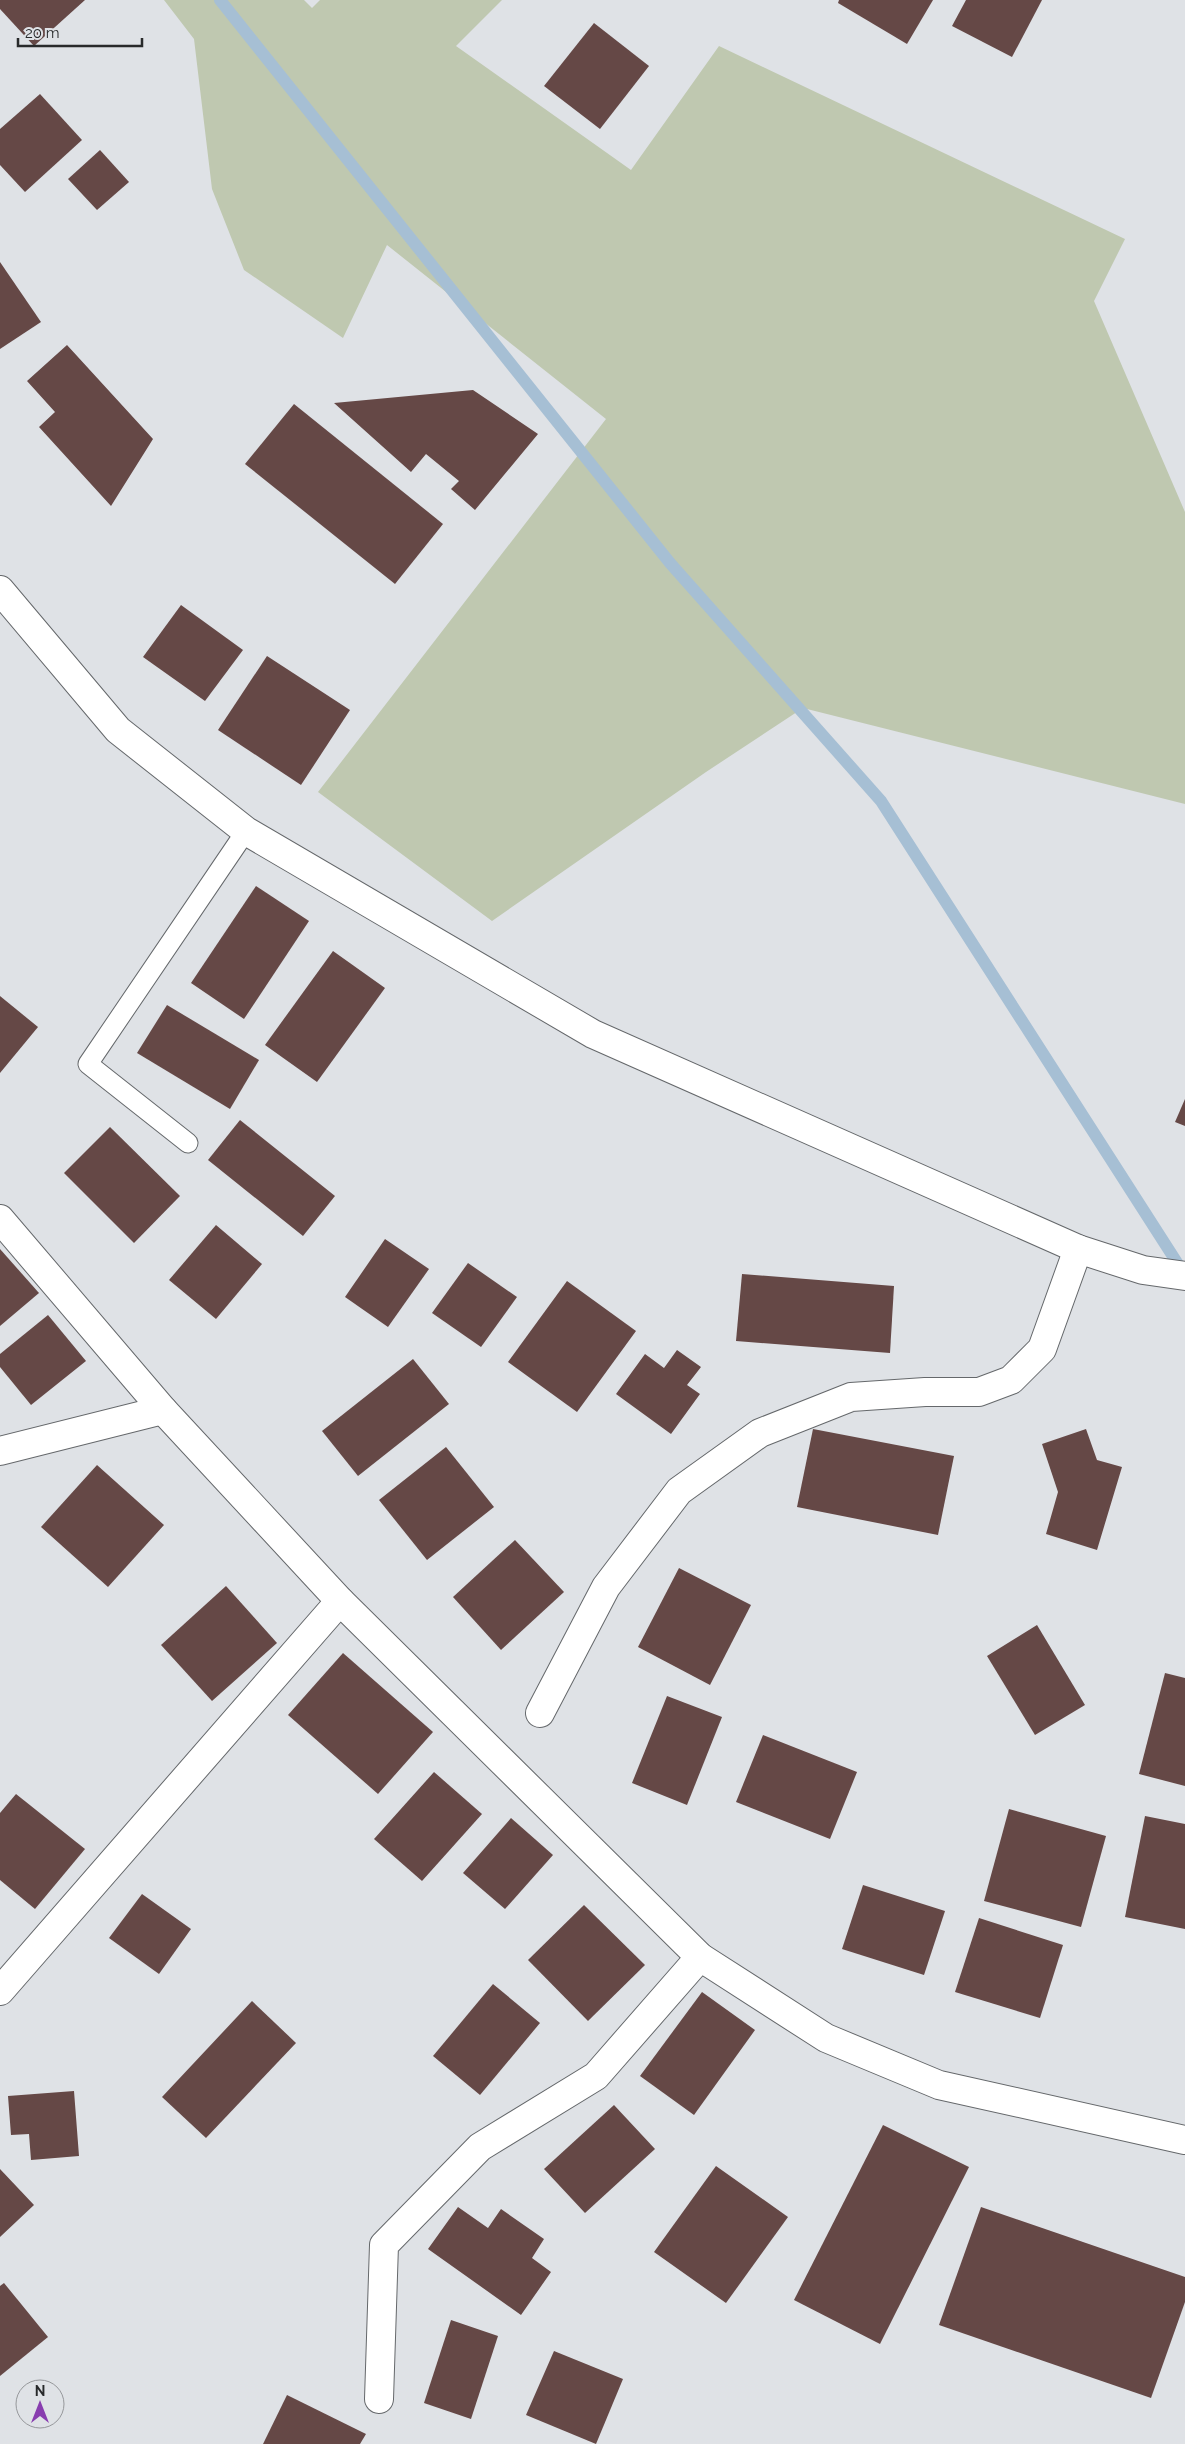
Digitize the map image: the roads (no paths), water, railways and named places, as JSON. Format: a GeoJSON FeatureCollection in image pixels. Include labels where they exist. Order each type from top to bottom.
{"type":"FeatureCollection","features":[{"type":"Feature","properties":{"kind":"street"},"geometry":{"type":"LineString","coordinates":[[0,590],[118,730],[246,831],[593,1034],[1078,1249],[1143,1270],[1185,1276]]}},
{"type":"Feature","properties":{"kind":"street"},"geometry":{"type":"LineString","coordinates":[[0,1219],[163,1410],[340,1600],[700,1957],[826,2038],[938,2085],[1185,2140]]}},
{"type":"Feature","properties":{"kind":"street"},"geometry":{"type":"LineString","coordinates":[[540,1713],[606,1587],[679,1491],[760,1433],[851,1397],[925,1392],[979,1392],[1011,1380],[1042,1349],[1078,1249]]}},
{"type":"Feature","properties":{"kind":"street"},"geometry":{"type":"LineString","coordinates":[[0,1450],[163,1410]]}},
{"type":"Feature","properties":{"kind":"street"},"geometry":{"type":"LineString","coordinates":[[0,1991],[340,1600]]}},
{"type":"Feature","properties":{"kind":"street"},"geometry":{"type":"LineString","coordinates":[[379,2399],[384,2245],[480,2147],[596,2076],[700,1957]]}},
{"type":"Feature","properties":{"kind":"lane"},"geometry":{"type":"LineString","coordinates":[[188,1143],[88,1064],[246,831]]}},
{"type":"Feature","properties":{"kind":"waterway"},"geometry":{"type":"LineString","coordinates":[[220,0],[670,563],[881,801],[1185,1275]]}}]}
